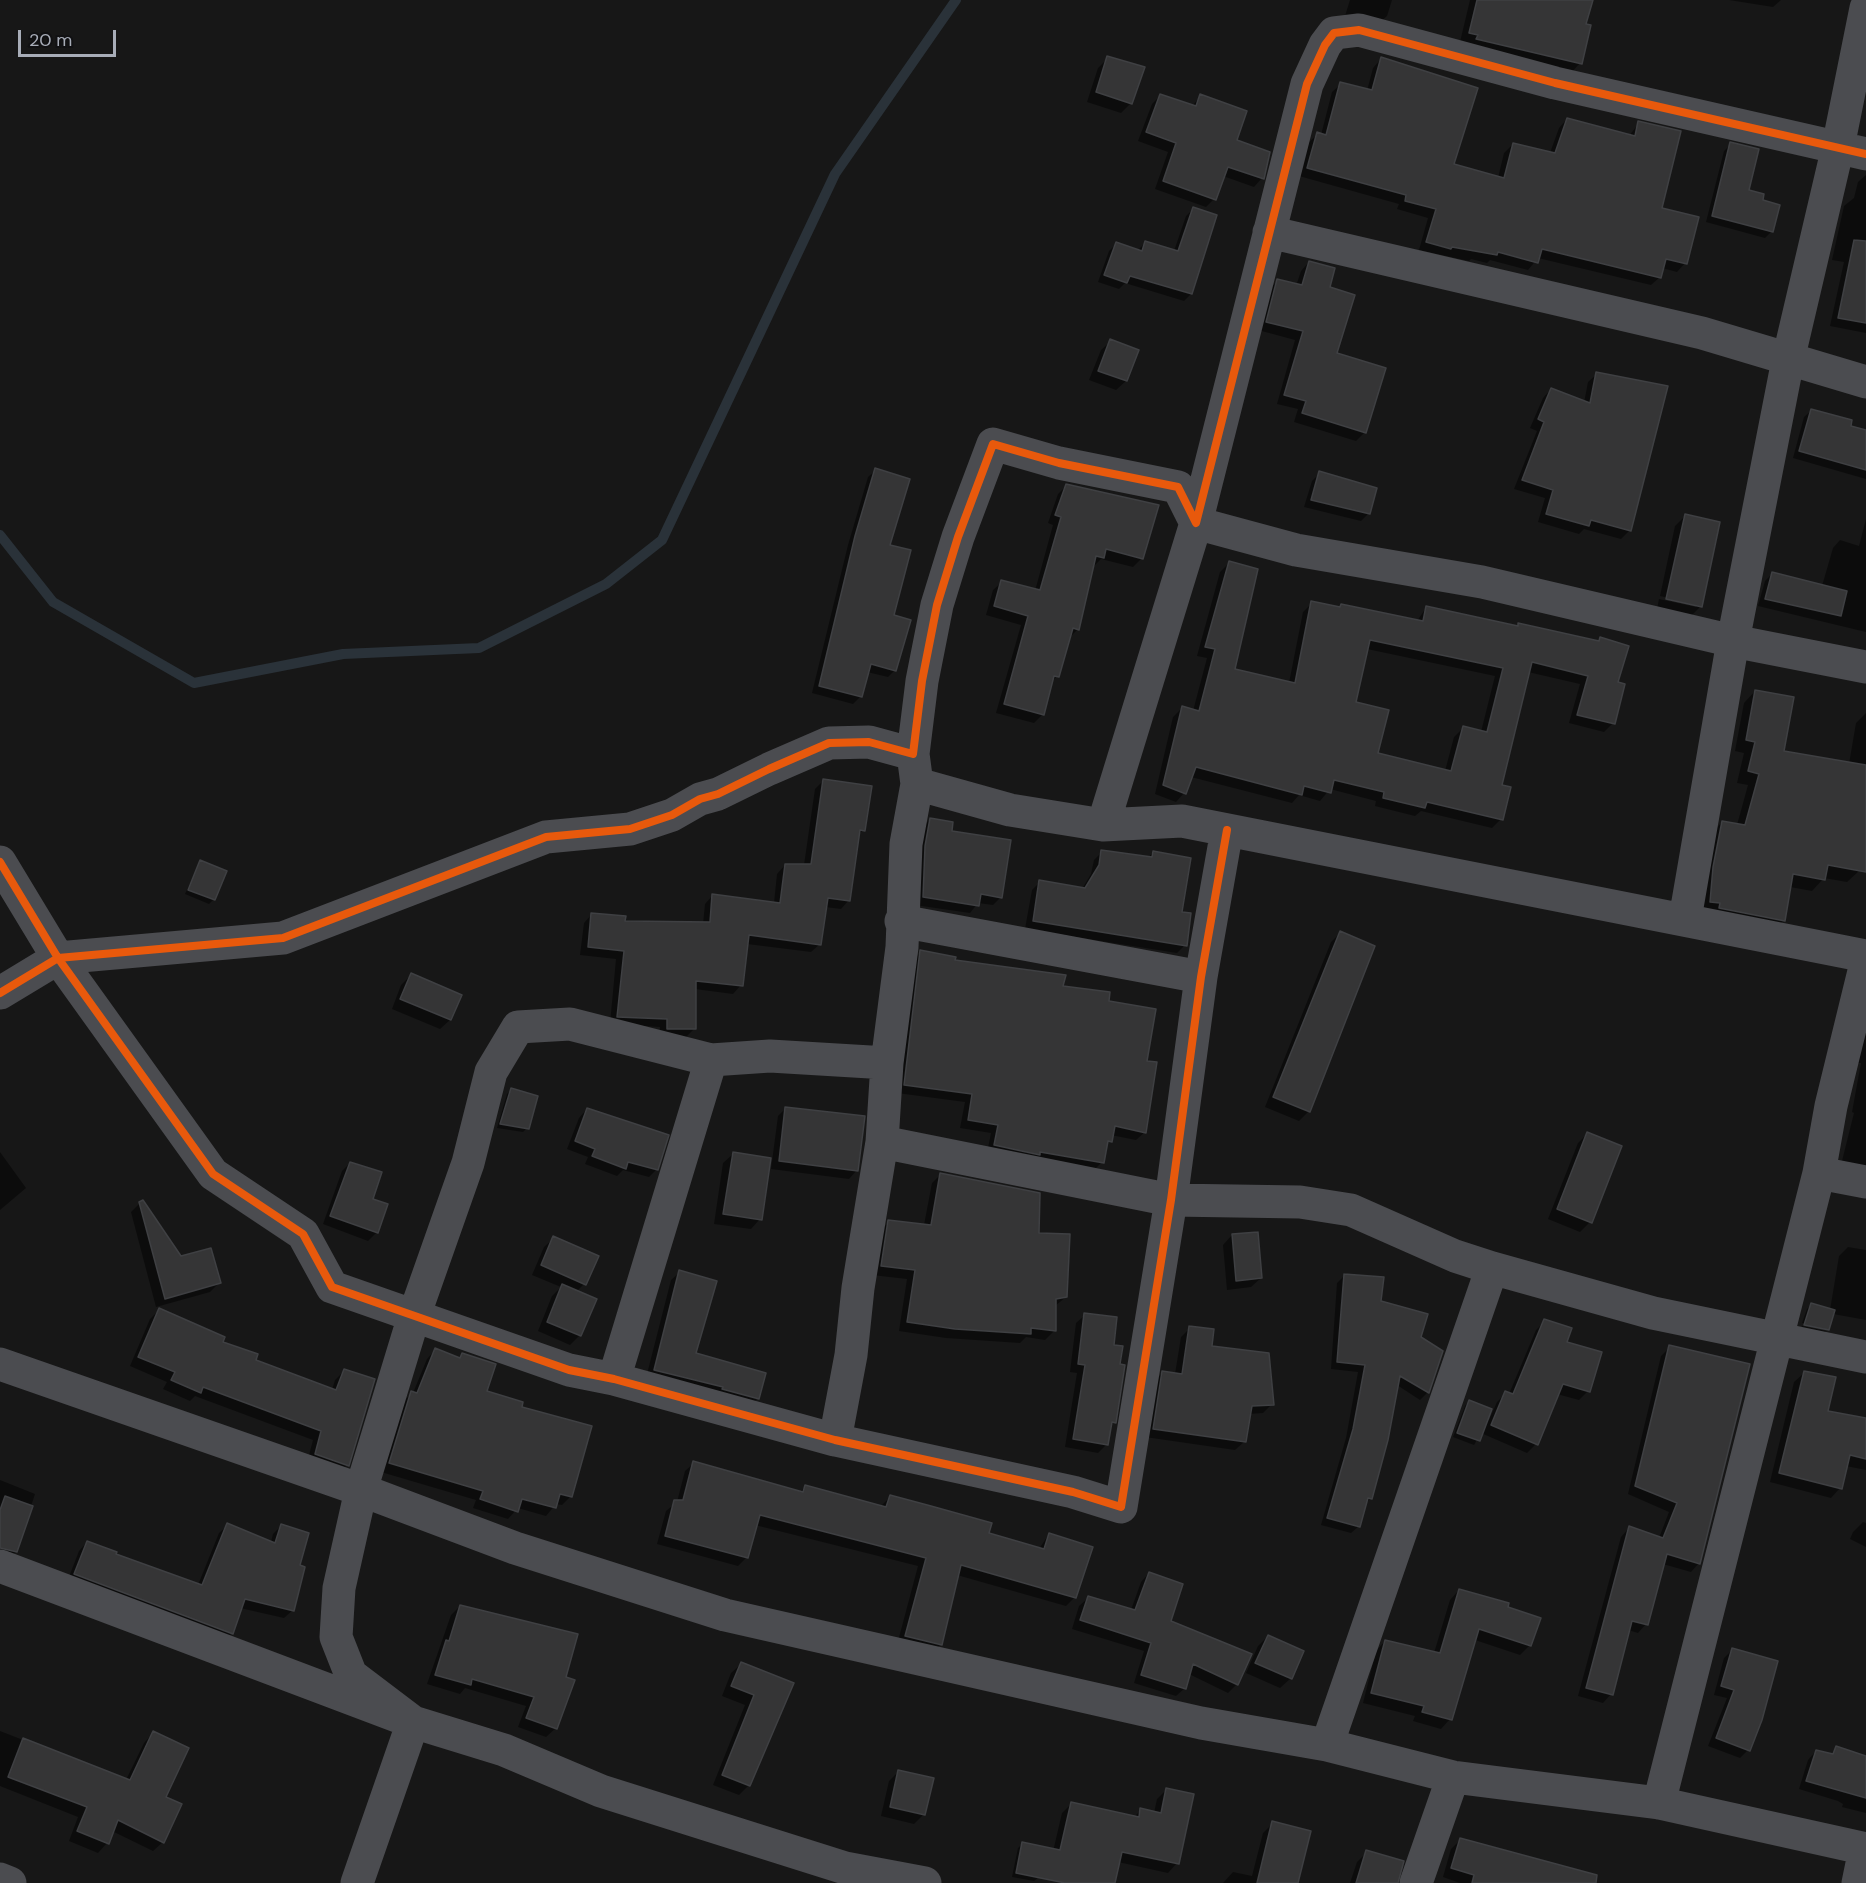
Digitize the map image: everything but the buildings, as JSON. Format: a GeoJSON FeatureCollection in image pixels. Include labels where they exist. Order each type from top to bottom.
{"type":"FeatureCollection","features":[{"type":"Feature","properties":{"kind":"street"},"geometry":{"type":"LineString","coordinates":[[1685,919],[1733,641],[1788,360],[1852,151],[1866,8]]}},
{"type":"Feature","properties":{"kind":"street"},"geometry":{"type":"LineString","coordinates":[[1103,825],[1196,523],[1307,84],[1325,45],[1334,33],[1359,30],[1555,83],[1852,151]]}},
{"type":"Feature","properties":{"kind":"street"},"geometry":{"type":"LineString","coordinates":[[1269,232],[1702,333],[1866,382]]}},
{"type":"Feature","properties":{"kind":"street"},"geometry":{"type":"LineString","coordinates":[[836,1440],[851,1355],[858,1288],[882,1142],[887,1063],[902,947],[901,921],[906,844],[922,681],[937,605],[958,537],[993,444],[1059,463],[1178,487],[1196,523],[1296,550],[1482,582],[1733,641],[1866,667]]}},
{"type":"Feature","properties":{"kind":"street"},"geometry":{"type":"LineString","coordinates":[[0,993],[58,958],[283,938],[546,837],[630,829],[672,815],[700,799],[718,794],[829,743],[869,742],[915,769],[1010,810],[1103,825],[1182,820],[1866,956]]}},
{"type":"Feature","properties":{"kind":"street"},"geometry":{"type":"LineString","coordinates":[[0,862],[58,958],[213,1174],[303,1234],[332,1287],[569,1370],[614,1379],[836,1440],[1073,1492],[1121,1507],[1171,1200],[1201,977],[1227,830]]}},
{"type":"Feature","properties":{"kind":"street"},"geometry":{"type":"LineString","coordinates":[[901,921],[1201,977]]}},
{"type":"Feature","properties":{"kind":"street"},"geometry":{"type":"LineString","coordinates":[[1659,1803],[1819,1173],[1831,1106],[1866,963]]}},
{"type":"Feature","properties":{"kind":"street"},"geometry":{"type":"LineString","coordinates":[[413,1722],[351,1675],[336,1636],[339,1588],[361,1490],[414,1316],[468,1163],[491,1071],[518,1027],[570,1024],[711,1060],[770,1056],[887,1063]]}},
{"type":"Feature","properties":{"kind":"street"},"geometry":{"type":"LineString","coordinates":[[614,1379],[711,1060]]}},
{"type":"Feature","properties":{"kind":"street"},"geometry":{"type":"LineString","coordinates":[[882,1142],[1171,1200],[1300,1202],[1351,1210],[1455,1256],[1492,1268],[1653,1313],[1866,1357]]}},
{"type":"Feature","properties":{"kind":"street"},"geometry":{"type":"LineString","coordinates":[[1819,1173],[1866,1182]]}},
{"type":"Feature","properties":{"kind":"street"},"geometry":{"type":"LineString","coordinates":[[1327,1745],[1492,1268]]}},
{"type":"Feature","properties":{"kind":"street"},"geometry":{"type":"LineString","coordinates":[[0,1364],[361,1490],[515,1548],[725,1615],[1201,1723],[1327,1745],[1453,1777],[1659,1803],[1866,1849],[1858,1883]]}},
{"type":"Feature","properties":{"kind":"street"},"geometry":{"type":"LineString","coordinates":[[0,1566],[413,1722],[504,1750],[601,1791],[879,1880],[925,1883]]}},
{"type":"Feature","properties":{"kind":"street"},"geometry":{"type":"LineString","coordinates":[[357,1883],[413,1722]]}},
{"type":"Feature","properties":{"kind":"street"},"geometry":{"type":"LineString","coordinates":[[1416,1883],[1453,1777]]}},
{"type":"Feature","properties":{"kind":"street"},"geometry":{"type":"LineString","coordinates":[[0,1879],[10,1883]]}},
{"type":"Feature","properties":{"kind":"waterway"},"geometry":{"type":"LineString","coordinates":[[0,535],[53,602],[194,683],[343,654],[479,648],[606,584],[662,540],[835,174],[956,0]]}},
{"type":"Feature","properties":{"kind":"cycle path"},"geometry":{"type":"LineString","coordinates":[[0,862],[58,958],[283,938],[546,837],[630,829],[672,815],[700,799],[718,794],[829,743],[869,742],[913,754],[922,681],[937,605],[958,537],[993,444],[1059,463],[1178,487],[1196,523],[1307,84],[1325,45],[1334,33],[1359,30],[1555,83],[1866,154]]}},
{"type":"Feature","properties":{"kind":"cycle path"},"geometry":{"type":"LineString","coordinates":[[0,993],[58,958],[213,1174],[303,1234],[332,1287],[569,1370],[614,1379],[835,1440],[1073,1492],[1121,1507],[1171,1200],[1201,977],[1227,830]]}}]}
